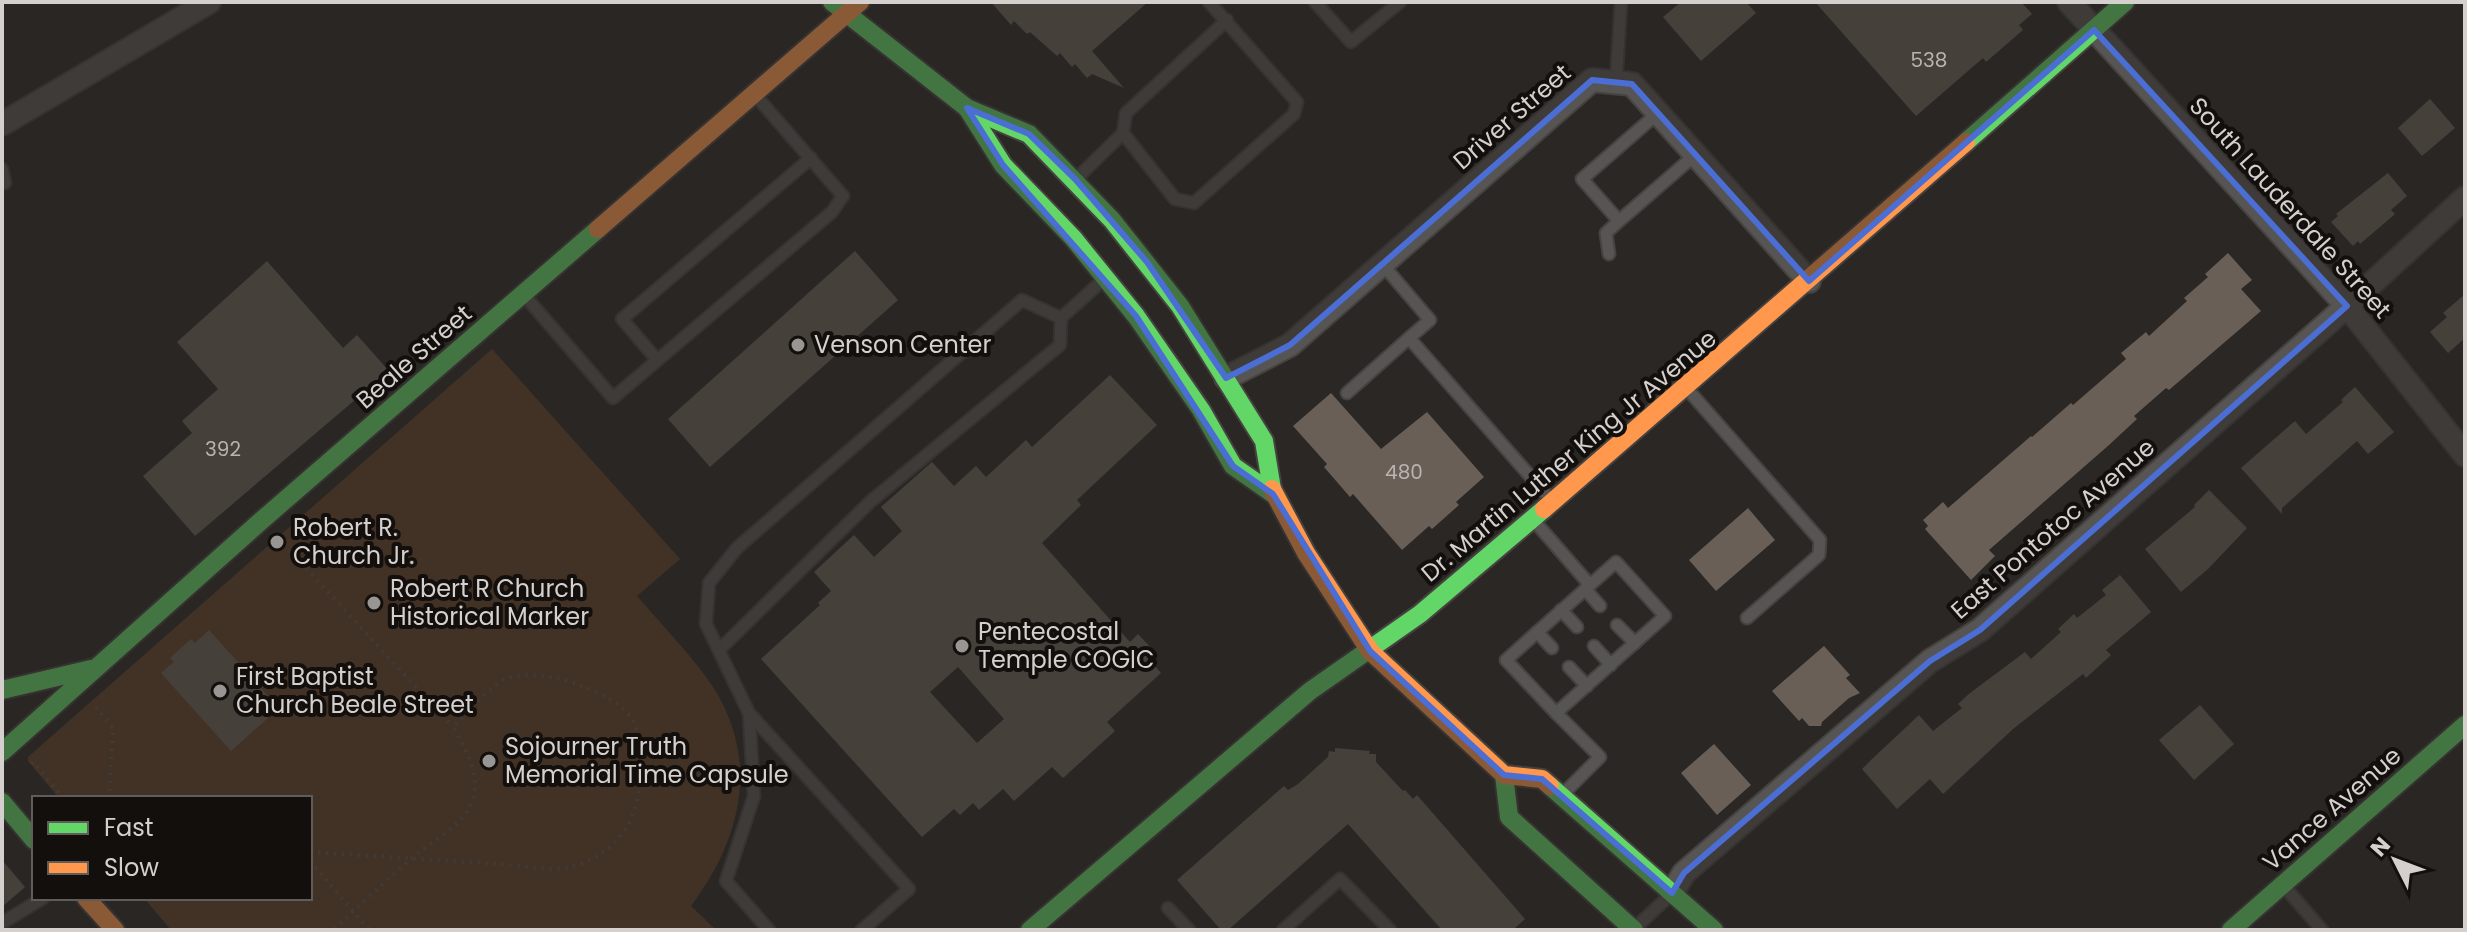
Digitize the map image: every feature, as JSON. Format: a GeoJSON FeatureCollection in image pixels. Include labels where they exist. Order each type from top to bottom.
{"type":"FeatureCollection","features":[{"type":"Feature","properties":{"kind":"main road","name":"Dr. Martin Luther King Jr Avenue"},"geometry":{"type":"LineString","coordinates":[[1030,930],[1310,691],[1370,651],[1554,502],[2125,2]]}},
{"type":"Feature","properties":{"kind":"main road","name":"Beale Street"},"geometry":{"type":"LineString","coordinates":[[2,752],[262,520],[754,93],[846,6]]}},
{"type":"Feature","properties":{"kind":"main road"},"geometry":{"type":"LineString","coordinates":[[846,6],[967,108],[1029,134],[1075,179],[1147,262],[1180,306],[1264,441],[1273,494],[1306,553],[1370,651],[1504,775],[1542,779],[1714,930]]}},
{"type":"Feature","properties":{"kind":"main road"},"geometry":{"type":"LineString","coordinates":[[967,108],[1003,165],[1106,277],[1165,356],[1233,466],[1273,494]]}},
{"type":"Feature","properties":{"kind":"main road"},"geometry":{"type":"LineString","coordinates":[[2,690],[94,668]]}},
{"type":"Feature","properties":{"kind":"main road","name":"Vance Avenue"},"geometry":{"type":"LineString","coordinates":[[2231,930],[2465,725]]}},
{"type":"Feature","properties":{"kind":"main road"},"geometry":{"type":"LineString","coordinates":[[1504,775],[1509,817],[1633,930]]}},
{"type":"Feature","properties":{"kind":"main road"},"geometry":{"type":"LineString","coordinates":[[2,802],[32,838]]}},
{"type":"Feature","properties":{"kind":"main road"},"geometry":{"type":"LineString","coordinates":[[87,900],[101,925]]}},
{"type":"Feature","properties":{"kind":"street"},"geometry":{"type":"LineString","coordinates":[[2,124],[209,2]]}},
{"type":"Feature","properties":{"kind":"street","name":"South Lauderdale Street"},"geometry":{"type":"LineString","coordinates":[[2069,2],[2347,306],[2465,455]]}},
{"type":"Feature","properties":{"kind":"street","name":"Driver Street"},"geometry":{"type":"LineString","coordinates":[[1226,378],[1290,345],[1592,80],[1616,83]]}},
{"type":"Feature","properties":{"kind":"street"},"geometry":{"type":"LineString","coordinates":[[1616,83],[1632,84],[1809,281]]}},
{"type":"Feature","properties":{"kind":"street","name":"East Pontotoc Avenue"},"geometry":{"type":"LineString","coordinates":[[1672,893],[1684,873],[1930,661],[1980,630],[2465,198]]}},
{"type":"Feature","properties":{"kind":"lane"},"geometry":{"type":"LineString","coordinates":[[1123,133],[1175,199],[1194,203],[1294,114],[1297,102],[1209,2]]}},
{"type":"Feature","properties":{"kind":"lane"},"geometry":{"type":"LineString","coordinates":[[1315,2],[1351,42],[1400,2]]}},
{"type":"Feature","properties":{"kind":"lane"},"geometry":{"type":"LineString","coordinates":[[1616,83],[1621,2]]}},
{"type":"Feature","properties":{"kind":"lane"},"geometry":{"type":"LineString","coordinates":[[1075,179],[1123,133],[1126,113],[1227,20]]}},
{"type":"Feature","properties":{"kind":"lane"},"geometry":{"type":"LineString","coordinates":[[524,294],[613,398],[832,212],[843,196],[754,93]]}},
{"type":"Feature","properties":{"kind":"lane"},"geometry":{"type":"LineString","coordinates":[[1619,221],[1582,179],[1658,113]]}},
{"type":"Feature","properties":{"kind":"lane"},"geometry":{"type":"LineString","coordinates":[[1609,254],[1606,233],[1695,155]]}},
{"type":"Feature","properties":{"kind":"lane"},"geometry":{"type":"LineString","coordinates":[[657,360],[622,319],[811,158]]}},
{"type":"Feature","properties":{"kind":"lane"},"geometry":{"type":"LineString","coordinates":[[2,169],[5,183]]}},
{"type":"Feature","properties":{"kind":"lane"},"geometry":{"type":"LineString","coordinates":[[1347,393],[1430,320],[1383,265]]}},
{"type":"Feature","properties":{"kind":"lane"},"geometry":{"type":"LineString","coordinates":[[719,650],[871,501],[1060,345],[1061,318],[1106,277]]}},
{"type":"Feature","properties":{"kind":"lane"},"geometry":{"type":"LineString","coordinates":[[862,930],[909,889],[749,713],[706,624],[709,583],[737,548],[1022,300],[1061,318]]}},
{"type":"Feature","properties":{"kind":"lane"},"geometry":{"type":"LineString","coordinates":[[1409,338],[1554,502]]}},
{"type":"Feature","properties":{"kind":"lane"},"geometry":{"type":"LineString","coordinates":[[1686,388],[1820,540],[1819,555],[1747,618]]}},
{"type":"Feature","properties":{"kind":"lane"},"geometry":{"type":"LineString","coordinates":[[1532,520],[1600,606]]}},
{"type":"Feature","properties":{"kind":"lane"},"geometry":{"type":"LineString","coordinates":[[1556,713],[1665,616],[1616,562],[1506,660],[1556,713],[1600,757],[1561,796]]}},
{"type":"Feature","properties":{"kind":"lane"},"geometry":{"type":"LineString","coordinates":[[1561,610],[1577,627]]}},
{"type":"Feature","properties":{"kind":"lane"},"geometry":{"type":"LineString","coordinates":[[1617,625],[1635,643]]}},
{"type":"Feature","properties":{"kind":"lane"},"geometry":{"type":"LineString","coordinates":[[1537,632],[1552,648]]}},
{"type":"Feature","properties":{"kind":"lane"},"geometry":{"type":"LineString","coordinates":[[1594,646],[1611,665]]}},
{"type":"Feature","properties":{"kind":"lane"},"geometry":{"type":"LineString","coordinates":[[1569,667],[1587,686]]}},
{"type":"Feature","properties":{"kind":"lane"},"geometry":{"type":"LineString","coordinates":[[749,713],[754,796],[726,881],[769,930]]}},
{"type":"Feature","properties":{"kind":"lane"},"geometry":{"type":"LineString","coordinates":[[1291,927],[1340,879],[1390,930]]}},
{"type":"Feature","properties":{"kind":"lane"},"geometry":{"type":"LineString","coordinates":[[2283,885],[2322,930]]}},
{"type":"Feature","properties":{"kind":"lane"},"geometry":{"type":"LineString","coordinates":[[1633,930],[1672,893]]}},
{"type":"Feature","properties":{"kind":"lane"},"geometry":{"type":"LineString","coordinates":[[2,923],[40,900]]}},
{"type":"Feature","properties":{"kind":"lane"},"geometry":{"type":"LineString","coordinates":[[1168,908],[1189,930]]}},
{"type":"Feature","properties":{"kind":"path"},"geometry":{"type":"LineString","coordinates":[[262,520],[453,727],[473,770],[474,797],[461,817],[440,840],[411,858],[334,930]]}},
{"type":"Feature","properties":{"kind":"path"},"geometry":{"type":"LineString","coordinates":[[312,852],[566,868],[591,861],[616,841],[631,822],[640,788],[640,748],[632,720],[609,699],[580,684],[554,677],[522,674],[501,682],[453,727]]}},
{"type":"Feature","properties":{"kind":"path"},"geometry":{"type":"LineString","coordinates":[[96,707],[113,728],[109,796]]}},
{"type":"Feature","properties":{"kind":"path"},"geometry":{"type":"LineString","coordinates":[[30,767],[33,762],[61,796]]}},
{"type":"Feature","properties":{"kind":"path"},"geometry":{"type":"LineString","coordinates":[[312,863],[369,930]]}},
{"type":"Feature","properties":{"kind":"highlighted area"},"geometry":{"type":"Polygon","coordinates":[[[2094,30],[2347,306],[1980,630],[1930,661],[1684,873],[1672,893],[1542,779],[1504,775],[1370,651],[1273,494],[1233,466],[1136,316],[1003,165],[967,108],[1029,134],[1075,179],[1147,262],[1226,378],[1290,345],[1592,80],[1632,84],[1809,281],[2094,30]]]}},
{"type":"Feature","properties":{"kind":"shaded area"},"geometry":{"type":"Polygon","coordinates":[[[492,349],[680,559],[637,596],[715,690],[729,718],[737,746],[740,774],[732,829],[722,855],[691,906],[716,930],[171,930],[146,900],[312,900],[312,796],[57,796],[28,761],[28,757],[492,349]]]}},
{"type":"Feature","properties":{"kind":"building"},"geometry":{"type":"Polygon","coordinates":[[[991,2],[1148,2],[1092,51],[1124,88],[1092,74],[1087,78],[1075,64],[1072,67],[1060,53],[1057,56],[1030,32],[1027,34],[1014,21],[1011,25],[991,2]]]}},
{"type":"Feature","properties":{"kind":"building"},"geometry":{"type":"Polygon","coordinates":[[[1681,2],[1746,2],[1756,13],[1701,61],[1663,17],[1681,2]]]}},
{"type":"Feature","properties":{"kind":"building"},"geometry":{"type":"Polygon","coordinates":[[[1815,2],[2021,2],[2032,14],[2019,25],[2023,30],[1986,62],[1983,58],[1916,116],[1815,2]]]}},
{"type":"Feature","properties":{"kind":"building"},"geometry":{"type":"Polygon","coordinates":[[[2430,99],[2455,128],[2422,156],[2398,128],[2430,99]]]}},
{"type":"Feature","properties":{"kind":"building"},"geometry":{"type":"Polygon","coordinates":[[[2388,173],[2407,196],[2391,210],[2395,214],[2360,244],[2358,241],[2353,246],[2331,222],[2338,216],[2336,214],[2388,173]]]}},
{"type":"Feature","properties":{"kind":"building","name":"Venson Center"},"geometry":{"type":"Polygon","coordinates":[[[855,251],[898,300],[710,467],[668,419],[855,251]]]}},
{"type":"Feature","properties":{"kind":"building"},"geometry":{"type":"Polygon","coordinates":[[[2228,253],[2252,280],[2241,289],[2261,311],[2134,416],[2137,419],[2109,445],[1989,550],[1995,556],[1971,580],[1925,529],[1928,526],[1923,520],[1943,502],[1948,508],[2126,359],[2121,353],[2146,332],[2149,336],[2187,301],[2184,298],[2208,277],[2205,274],[2228,253]]]}},
{"type":"Feature","properties":{"kind":"building"},"geometry":{"type":"Polygon","coordinates":[[[267,261],[343,348],[357,335],[389,371],[195,536],[143,476],[192,433],[182,421],[218,389],[177,342],[267,261]]]}},
{"type":"Feature","properties":{"kind":"building"},"geometry":{"type":"Polygon","coordinates":[[[2465,294],[2465,338],[2448,353],[2430,332],[2447,317],[2443,313],[2465,294]]]}},
{"type":"Feature","properties":{"kind":"building","name":"Pentecostal Temple COGIC"},"geometry":{"type":"Polygon","coordinates":[[[1110,375],[1157,425],[1077,500],[1081,505],[1042,543],[1130,642],[1138,634],[1154,651],[1147,657],[1161,673],[1107,722],[1115,731],[1063,778],[1052,767],[1014,801],[1003,789],[979,810],[973,803],[960,815],[954,809],[922,837],[761,659],[831,591],[814,572],[854,535],[874,557],[902,531],[881,507],[932,462],[954,486],[976,466],[986,477],[1026,440],[1032,447],[1110,375]],[[958,667],[930,692],[977,743],[1004,719],[958,667]]]}},
{"type":"Feature","properties":{"kind":"building"},"geometry":{"type":"Polygon","coordinates":[[[2355,387],[2394,432],[2368,454],[2357,441],[2282,508],[2282,514],[2241,468],[2295,421],[2306,434],[2343,402],[2341,400],[2355,387]]]}},
{"type":"Feature","properties":{"kind":"building"},"geometry":{"type":"Polygon","coordinates":[[[1331,393],[1381,449],[1427,412],[1484,477],[1456,502],[1459,505],[1402,550],[1353,494],[1350,497],[1324,467],[1327,464],[1293,426],[1331,393]]]}},
{"type":"Feature","properties":{"kind":"building"},"geometry":{"type":"Polygon","coordinates":[[[2209,490],[2247,528],[2181,592],[2145,549],[2195,507],[2209,490]]]}},
{"type":"Feature","properties":{"kind":"building"},"geometry":{"type":"Polygon","coordinates":[[[1748,508],[1775,540],[1716,591],[1689,560],[1748,508]]]}},
{"type":"Feature","properties":{"kind":"building"},"geometry":{"type":"Polygon","coordinates":[[[2120,575],[2151,612],[2106,650],[2111,655],[2086,678],[2083,674],[2013,729],[1943,794],[1930,779],[1897,809],[1862,769],[1919,715],[1933,731],[1962,708],[1958,704],[1970,693],[2025,652],[2031,659],[2061,632],[2058,629],[2074,614],[2077,618],[2106,595],[2102,590],[2120,575]]]}},
{"type":"Feature","properties":{"kind":"building","name":"First Baptist Church Beale Street"},"geometry":{"type":"Polygon","coordinates":[[[209,630],[279,708],[231,751],[161,673],[174,662],[170,658],[191,639],[195,643],[209,630]]]}},
{"type":"Feature","properties":{"kind":"building"},"geometry":{"type":"Polygon","coordinates":[[[1824,646],[1850,675],[1846,678],[1860,693],[1849,698],[1821,726],[1809,726],[1802,718],[1799,721],[1772,691],[1824,646]]]}},
{"type":"Feature","properties":{"kind":"building"},"geometry":{"type":"Polygon","coordinates":[[[2200,705],[2234,744],[2194,780],[2159,740],[2200,705]]]}},
{"type":"Feature","properties":{"kind":"building"},"geometry":{"type":"Polygon","coordinates":[[[1714,744],[1751,785],[1717,815],[1681,773],[1714,744]]]}},
{"type":"Feature","properties":{"kind":"building"},"geometry":{"type":"Polygon","coordinates":[[[1335,748],[1376,754],[1376,762],[1403,791],[1413,799],[1417,795],[1525,919],[1513,930],[1442,930],[1348,824],[1228,930],[1221,930],[1177,880],[1284,786],[1288,790],[1298,784],[1328,757],[1329,751],[1335,752],[1335,748]]]}},
{"type":"Feature","properties":{"kind":"building"},"geometry":{"type":"Polygon","coordinates":[[[2,860],[25,887],[2,907],[2,860]]]}},
{"type":"Feature","properties":{"kind":"traffic: fast"},"geometry":{"type":"LineString","coordinates":[[832,2],[967,108],[1029,134],[1112,220],[1180,306],[1264,441],[1272,489]]}},
{"type":"Feature","properties":{"kind":"traffic: fast"},"geometry":{"type":"LineString","coordinates":[[1966,142],[2125,2]]}},
{"type":"Feature","properties":{"kind":"traffic: fast"},"geometry":{"type":"LineString","coordinates":[[967,108],[1003,165],[1073,238],[1136,316],[1201,410],[1233,466],[1273,494]]}},
{"type":"Feature","properties":{"kind":"traffic: fast"},"geometry":{"type":"LineString","coordinates":[[2,752],[262,520],[598,229]]}},
{"type":"Feature","properties":{"kind":"traffic: fast"},"geometry":{"type":"LineString","coordinates":[[1030,930],[1310,691],[1420,614],[1544,509]]}},
{"type":"Feature","properties":{"kind":"traffic: fast"},"geometry":{"type":"LineString","coordinates":[[2,690],[91,669]]}},
{"type":"Feature","properties":{"kind":"traffic: fast"},"geometry":{"type":"LineString","coordinates":[[2231,930],[2465,725]]}},
{"type":"Feature","properties":{"kind":"traffic: fast"},"geometry":{"type":"LineString","coordinates":[[1504,775],[1509,817],[1634,930]]}},
{"type":"Feature","properties":{"kind":"traffic: fast"},"geometry":{"type":"LineString","coordinates":[[1550,786],[1714,930]]}},
{"type":"Feature","properties":{"kind":"traffic: fast"},"geometry":{"type":"LineString","coordinates":[[2,802],[32,838]]}},
{"type":"Feature","properties":{"kind":"traffic: slow"},"geometry":{"type":"LineString","coordinates":[[598,229],[860,2]]}},
{"type":"Feature","properties":{"kind":"traffic: slow"},"geometry":{"type":"LineString","coordinates":[[1544,509],[1966,142]]}},
{"type":"Feature","properties":{"kind":"traffic: slow"},"geometry":{"type":"LineString","coordinates":[[1272,489],[1306,553],[1370,651],[1504,775],[1542,779],[1550,786]]}},
{"type":"Feature","properties":{"kind":"traffic: slow"},"geometry":{"type":"LineString","coordinates":[[88,900],[115,930]]}},
{"type":"Feature","properties":{"kind":"place","name":"Venson Center"},"geometry":{"type":"Point","coordinates":[798,345]}},
{"type":"Feature","properties":{"kind":"place","name":"Robert R. Church Jr."},"geometry":{"type":"Point","coordinates":[277,542]}},
{"type":"Feature","properties":{"kind":"place","name":"Robert R Church Historical Marker"},"geometry":{"type":"Point","coordinates":[374,603]}},
{"type":"Feature","properties":{"kind":"place","name":"Pentecostal Temple COGIC"},"geometry":{"type":"Point","coordinates":[962,646]}},
{"type":"Feature","properties":{"kind":"place","name":"First Baptist Church Beale Street"},"geometry":{"type":"Point","coordinates":[220,691]}},
{"type":"Feature","properties":{"kind":"place","name":"Sojourner Truth Memorial Time Capsule"},"geometry":{"type":"Point","coordinates":[489,761]}}]}
